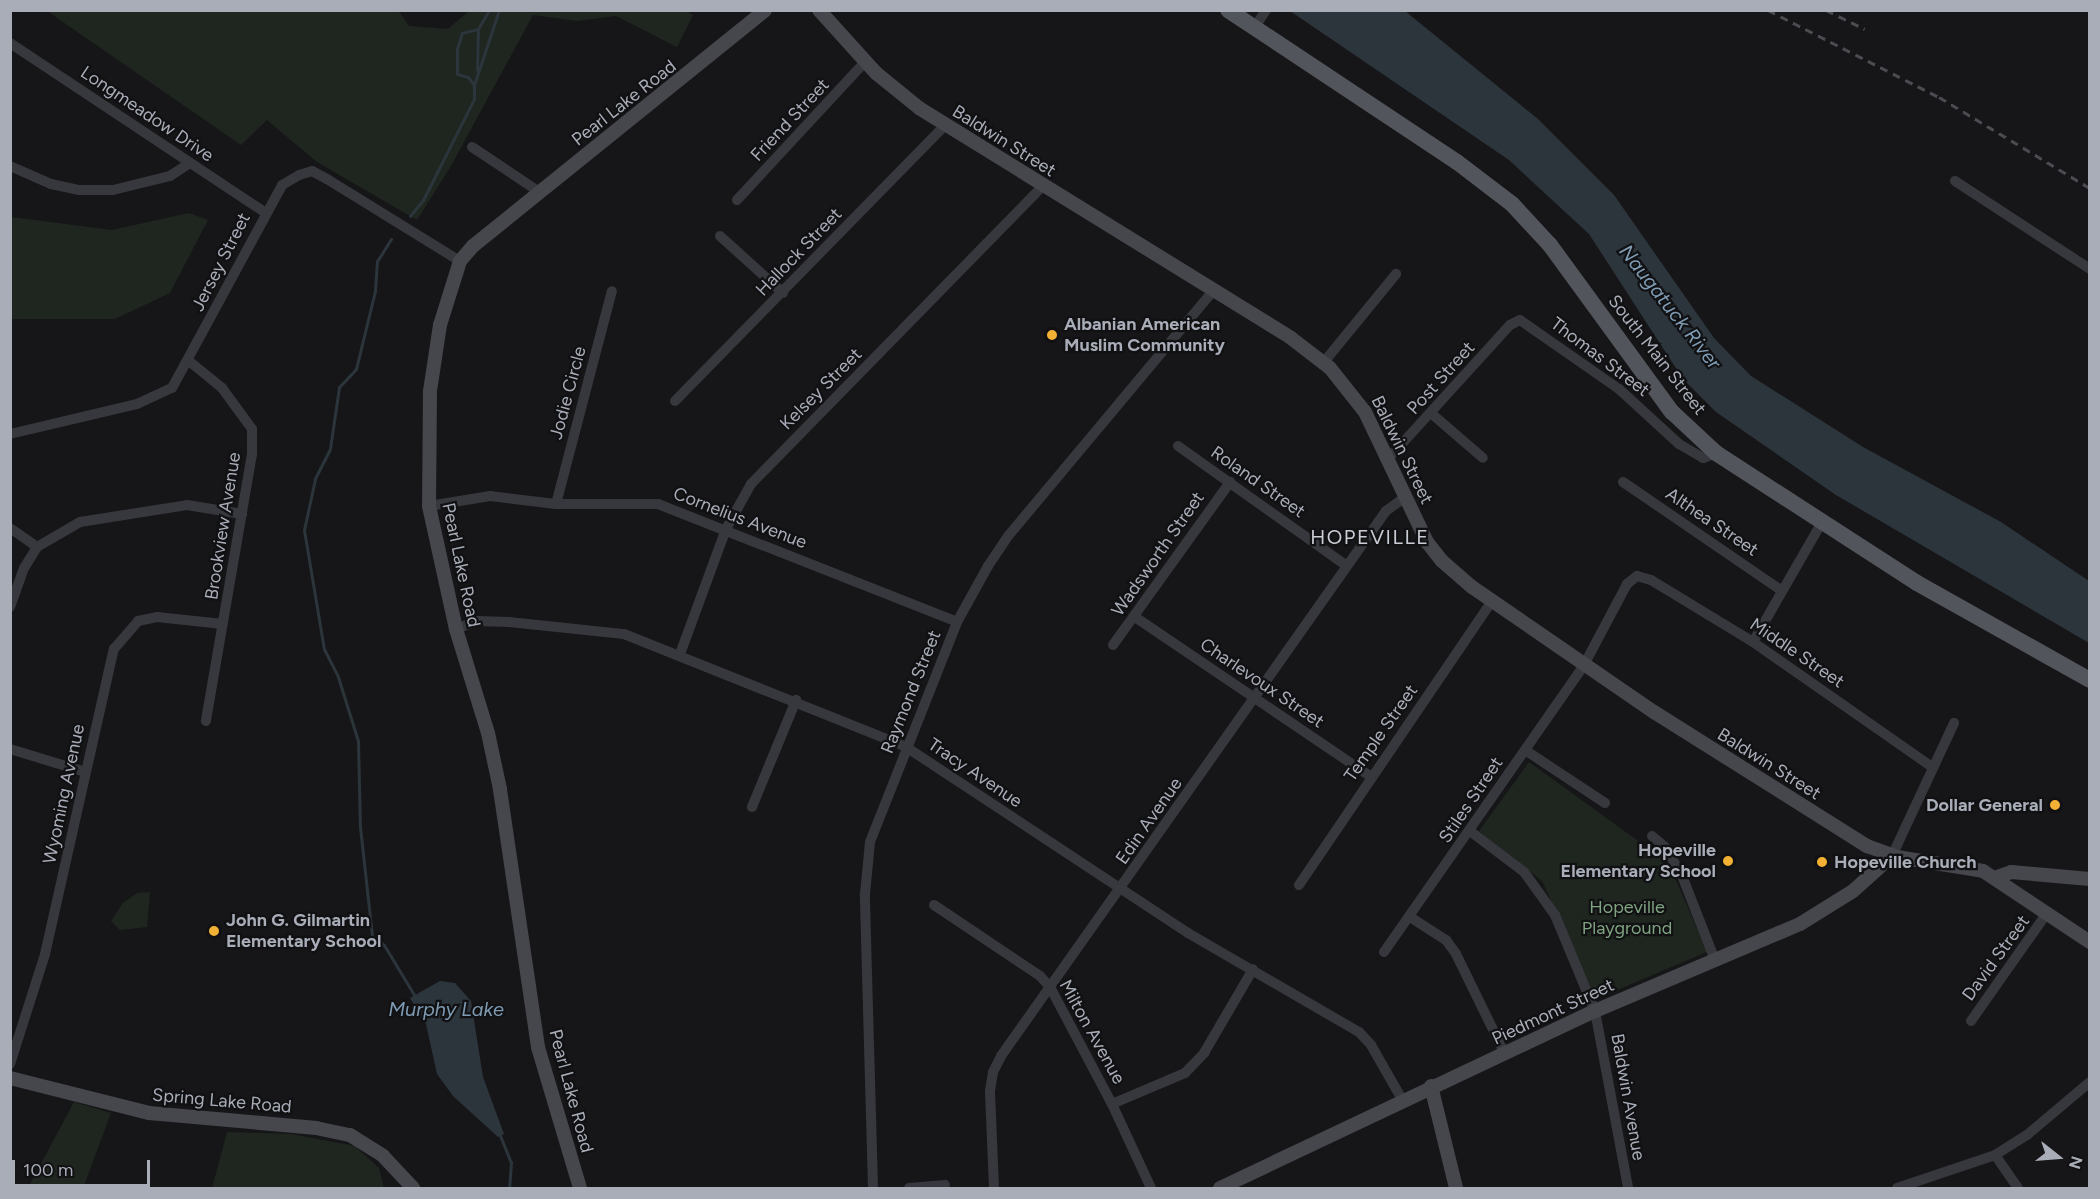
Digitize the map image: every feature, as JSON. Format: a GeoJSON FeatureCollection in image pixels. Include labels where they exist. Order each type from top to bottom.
{"type":"FeatureCollection","features":[{"type":"Feature","properties":{"kind":"main road","name":"Pearl Lake Road"},"geometry":{"type":"LineString","coordinates":[[580,1188],[538,1047],[500,789],[488,733],[456,630],[429,506],[430,391],[440,325],[460,261],[473,246],[538,191],[697,69],[765,10]]}},
{"type":"Feature","properties":{"kind":"main road","name":"Baldwin Street"},"geometry":{"type":"LineString","coordinates":[[819,10],[865,62],[899,94],[945,126],[1213,291],[1324,363],[1359,402],[1424,536],[1442,561],[1492,602],[1584,665],[1820,818],[1892,856],[1968,867],[1994,878],[2090,942]]}},
{"type":"Feature","properties":{"kind":"main road","name":"South Main Street"},"geometry":{"type":"LineString","coordinates":[[1228,10],[1457,162],[1512,204],[1550,245],[1672,412],[1716,453],[1976,618],[2090,680]]}},
{"type":"Feature","properties":{"kind":"main road","name":"Piedmont Street"},"geometry":{"type":"LineString","coordinates":[[1226,1187],[1431,1086],[1595,1011],[1811,919],[1853,891],[1892,856]]}},
{"type":"Feature","properties":{"kind":"main road"},"geometry":{"type":"LineString","coordinates":[[1994,878],[2011,872],[2090,879]]}},
{"type":"Feature","properties":{"kind":"main road","name":"Spring Lake Road"},"geometry":{"type":"LineString","coordinates":[[10,1078],[149,1113],[283,1124],[350,1135],[383,1156],[413,1188]]}},
{"type":"Feature","properties":{"kind":"main road"},"geometry":{"type":"LineString","coordinates":[[1431,1086],[1456,1188]]}},
{"type":"Feature","properties":{"kind":"street"},"geometry":{"type":"LineString","coordinates":[[1254,28],[1266,10]]}},
{"type":"Feature","properties":{"kind":"street","name":"Longmeadow Drive"},"geometry":{"type":"LineString","coordinates":[[10,43],[266,213]]}},
{"type":"Feature","properties":{"kind":"street","name":"Friend Street"},"geometry":{"type":"LineString","coordinates":[[737,200],[865,62]]}},
{"type":"Feature","properties":{"kind":"street","name":"Hallock Street"},"geometry":{"type":"LineString","coordinates":[[675,401],[945,126]]}},
{"type":"Feature","properties":{"kind":"street"},"geometry":{"type":"LineString","coordinates":[[472,147],[538,191]]}},
{"type":"Feature","properties":{"kind":"street"},"geometry":{"type":"LineString","coordinates":[[10,166],[51,184],[79,190],[113,190],[170,176],[190,163]]}},
{"type":"Feature","properties":{"kind":"street","name":"Jersey Street"},"geometry":{"type":"LineString","coordinates":[[10,434],[159,397],[172,388],[189,361],[282,185],[312,171],[460,261]]}},
{"type":"Feature","properties":{"kind":"street"},"geometry":{"type":"LineString","coordinates":[[1955,181],[2090,268]]}},
{"type":"Feature","properties":{"kind":"street","name":"Kelsey Street"},"geometry":{"type":"LineString","coordinates":[[680,654],[726,529],[762,471],[1043,186]]}},
{"type":"Feature","properties":{"kind":"street"},"geometry":{"type":"LineString","coordinates":[[720,236],[783,292]]}},
{"type":"Feature","properties":{"kind":"street"},"geometry":{"type":"LineString","coordinates":[[1324,363],[1396,274]]}},
{"type":"Feature","properties":{"kind":"street","name":"Jodie Circle"},"geometry":{"type":"LineString","coordinates":[[555,504],[612,291]]}},
{"type":"Feature","properties":{"kind":"street","name":"Raymond Street"},"geometry":{"type":"LineString","coordinates":[[873,1188],[866,865],[870,842],[906,747],[957,622],[1009,535],[1213,291]]}},
{"type":"Feature","properties":{"kind":"street","name":"Thomas Street"},"geometry":{"type":"LineString","coordinates":[[1520,320],[1619,389],[1679,444],[1703,458],[1716,453]]}},
{"type":"Feature","properties":{"kind":"street","name":"Post Street"},"geometry":{"type":"LineString","coordinates":[[1388,459],[1432,414],[1510,325],[1520,320]]}},
{"type":"Feature","properties":{"kind":"street","name":"Brookview Avenue"},"geometry":{"type":"LineString","coordinates":[[189,361],[222,388],[252,429],[242,514],[206,721]]}},
{"type":"Feature","properties":{"kind":"street"},"geometry":{"type":"LineString","coordinates":[[1432,414],[1483,458]]}},
{"type":"Feature","properties":{"kind":"street","name":"Roland Street"},"geometry":{"type":"LineString","coordinates":[[1178,446],[1347,566]]}},
{"type":"Feature","properties":{"kind":"street","name":"Wadsworth Street"},"geometry":{"type":"LineString","coordinates":[[1113,645],[1230,482]]}},
{"type":"Feature","properties":{"kind":"street","name":"Althea Street"},"geometry":{"type":"LineString","coordinates":[[1623,482],[1781,590]]}},
{"type":"Feature","properties":{"kind":"street","name":"Cornelius Avenue"},"geometry":{"type":"LineString","coordinates":[[429,506],[490,496],[555,504],[658,504],[957,622]]}},
{"type":"Feature","properties":{"kind":"street","name":"Edin Avenue"},"geometry":{"type":"LineString","coordinates":[[994,1188],[993,1072],[1050,987],[1386,511],[1405,497]]}},
{"type":"Feature","properties":{"kind":"street"},"geometry":{"type":"LineString","coordinates":[[10,607],[24,568],[37,547],[80,522],[187,505],[242,514]]}},
{"type":"Feature","properties":{"kind":"street"},"geometry":{"type":"LineString","coordinates":[[1753,642],[1822,522]]}},
{"type":"Feature","properties":{"kind":"street"},"geometry":{"type":"LineString","coordinates":[[10,528],[37,547]]}},
{"type":"Feature","properties":{"kind":"street","name":"Middle Street"},"geometry":{"type":"LineString","coordinates":[[1637,576],[1651,580],[1753,642],[1932,767]]}},
{"type":"Feature","properties":{"kind":"street","name":"Stiles Street"},"geometry":{"type":"LineString","coordinates":[[1384,952],[1584,665],[1627,584],[1637,576]]}},
{"type":"Feature","properties":{"kind":"street","name":"Temple Street"},"geometry":{"type":"LineString","coordinates":[[1299,885],[1370,776],[1492,602]]}},
{"type":"Feature","properties":{"kind":"street","name":"Wyoming Avenue"},"geometry":{"type":"LineString","coordinates":[[10,1064],[45,954],[114,649],[138,621],[157,617],[223,624]]}},
{"type":"Feature","properties":{"kind":"street","name":"Charlevoux Street"},"geometry":{"type":"LineString","coordinates":[[1135,617],[1370,776]]}},
{"type":"Feature","properties":{"kind":"street","name":"Tracy Avenue"},"geometry":{"type":"LineString","coordinates":[[456,630],[477,621],[594,629],[624,634],[796,700],[906,747],[1121,889],[1359,1032],[1371,1045],[1403,1101]]}},
{"type":"Feature","properties":{"kind":"street"},"geometry":{"type":"LineString","coordinates":[[752,807],[796,700]]}},
{"type":"Feature","properties":{"kind":"street"},"geometry":{"type":"LineString","coordinates":[[1892,856],[1954,723]]}},
{"type":"Feature","properties":{"kind":"street"},"geometry":{"type":"LineString","coordinates":[[10,749],[85,772]]}},
{"type":"Feature","properties":{"kind":"street"},"geometry":{"type":"LineString","coordinates":[[1525,750],[1605,803]]}},
{"type":"Feature","properties":{"kind":"street","name":"Baldwin Avenue"},"geometry":{"type":"LineString","coordinates":[[1470,831],[1524,872],[1543,894],[1595,1011],[1628,1188]]}},
{"type":"Feature","properties":{"kind":"street"},"geometry":{"type":"LineString","coordinates":[[1652,836],[1664,846],[1681,873],[1715,960]]}},
{"type":"Feature","properties":{"kind":"street","name":"Milton Avenue"},"geometry":{"type":"LineString","coordinates":[[933,905],[1040,976],[1050,987],[1112,1104],[1151,1188]]}},
{"type":"Feature","properties":{"kind":"street","name":"David Street"},"geometry":{"type":"LineString","coordinates":[[1971,1021],[2048,913]]}},
{"type":"Feature","properties":{"kind":"street"},"geometry":{"type":"LineString","coordinates":[[1410,917],[1446,940],[1456,954],[1505,1054]]}},
{"type":"Feature","properties":{"kind":"street"},"geometry":{"type":"LineString","coordinates":[[1112,1104],[1185,1073],[1204,1053],[1253,969]]}},
{"type":"Feature","properties":{"kind":"street"},"geometry":{"type":"LineString","coordinates":[[1899,1188],[1995,1155],[2027,1135],[2090,1083]]}},
{"type":"Feature","properties":{"kind":"street"},"geometry":{"type":"LineString","coordinates":[[1995,1155],[2018,1188]]}},
{"type":"Feature","properties":{"kind":"street"},"geometry":{"type":"LineString","coordinates":[[909,1188],[945,1185]]}},
{"type":"Feature","properties":{"kind":"green space"},"geometry":{"type":"Polygon","coordinates":[[[398,10],[409,26],[448,29],[469,11],[685,10],[693,15],[677,47],[616,16],[577,21],[533,15],[451,166],[417,220],[317,162],[267,120],[241,145],[47,11],[398,10]]]}},
{"type":"Feature","properties":{"kind":"green space"},"geometry":{"type":"Polygon","coordinates":[[[189,213],[208,220],[170,293],[115,319],[11,319],[11,217],[112,230],[189,213]]]}},
{"type":"Feature","properties":{"kind":"green space","name":"Hopeville Playground"},"geometry":{"type":"Polygon","coordinates":[[[1529,762],[1659,856],[1676,880],[1707,952],[1596,999],[1542,881],[1479,831],[1529,762]]]}},
{"type":"Feature","properties":{"kind":"green space"},"geometry":{"type":"Polygon","coordinates":[[[150,892],[147,927],[120,930],[111,921],[123,903],[137,893],[150,892]]]}},
{"type":"Feature","properties":{"kind":"green space"},"geometry":{"type":"Polygon","coordinates":[[[74,1102],[111,1113],[83,1188],[28,1188],[74,1102]]]}},
{"type":"Feature","properties":{"kind":"green space"},"geometry":{"type":"Polygon","coordinates":[[[227,1132],[291,1134],[355,1146],[379,1168],[384,1188],[212,1188],[227,1132]]]}},
{"type":"Feature","properties":{"kind":"water","name":"Naugatuck River"},"geometry":{"type":"Polygon","coordinates":[[[1290,11],[1405,11],[1538,119],[1614,195],[1714,338],[1751,376],[1863,447],[2001,522],[2089,581],[2089,643],[1836,495],[1716,412],[1683,379],[1589,234],[1509,160],[1290,11]]]}},
{"type":"Feature","properties":{"kind":"water","name":"Murphy Lake"},"geometry":{"type":"Polygon","coordinates":[[[440,981],[455,983],[471,1001],[483,1077],[504,1134],[498,1137],[453,1096],[437,1074],[426,1024],[410,998],[440,981]]]}},
{"type":"Feature","properties":{"kind":"waterway"},"geometry":{"type":"LineString","coordinates":[[410,216],[423,200],[474,99],[474,85],[468,77],[457,74],[457,49],[462,33],[478,29],[489,10]]}},
{"type":"Feature","properties":{"kind":"waterway"},"geometry":{"type":"LineString","coordinates":[[474,85],[499,10]]}},
{"type":"Feature","properties":{"kind":"waterway"},"geometry":{"type":"LineString","coordinates":[[477,70],[478,30]]}},
{"type":"Feature","properties":{"kind":"waterway"},"geometry":{"type":"LineString","coordinates":[[391,239],[377,261],[375,291],[356,369],[339,387],[330,449],[315,479],[304,530],[324,649],[338,677],[358,741],[360,827],[372,936],[384,945],[416,998]]}},
{"type":"Feature","properties":{"kind":"waterway"},"geometry":{"type":"LineString","coordinates":[[499,1133],[511,1162],[509,1188]]}},
{"type":"Feature","properties":{"kind":"railway"},"geometry":{"type":"LineString","coordinates":[[1768,10],[1939,97],[2090,188]]}},
{"type":"Feature","properties":{"kind":"railway"},"geometry":{"type":"LineString","coordinates":[[1826,10],[1865,29]]}},
{"type":"Feature","properties":{"kind":"place","name":"Albanian American Muslim Community"},"geometry":{"type":"Point","coordinates":[1052,335]}},
{"type":"Feature","properties":{"kind":"place","name":"Dollar General"},"geometry":{"type":"Point","coordinates":[2055,805]}},
{"type":"Feature","properties":{"kind":"place","name":"Hopeville Elementary School"},"geometry":{"type":"Point","coordinates":[1728,861]}},
{"type":"Feature","properties":{"kind":"place","name":"Hopeville Church"},"geometry":{"type":"Point","coordinates":[1822,862]}},
{"type":"Feature","properties":{"kind":"place","name":"John G. Gilmartin Elementary School"},"geometry":{"type":"Point","coordinates":[214,931]}},
{"type":"Feature","properties":{"kind":"district","name":"HOPEVILLE"},"geometry":{"type":"Point","coordinates":[1370,537]}}]}
